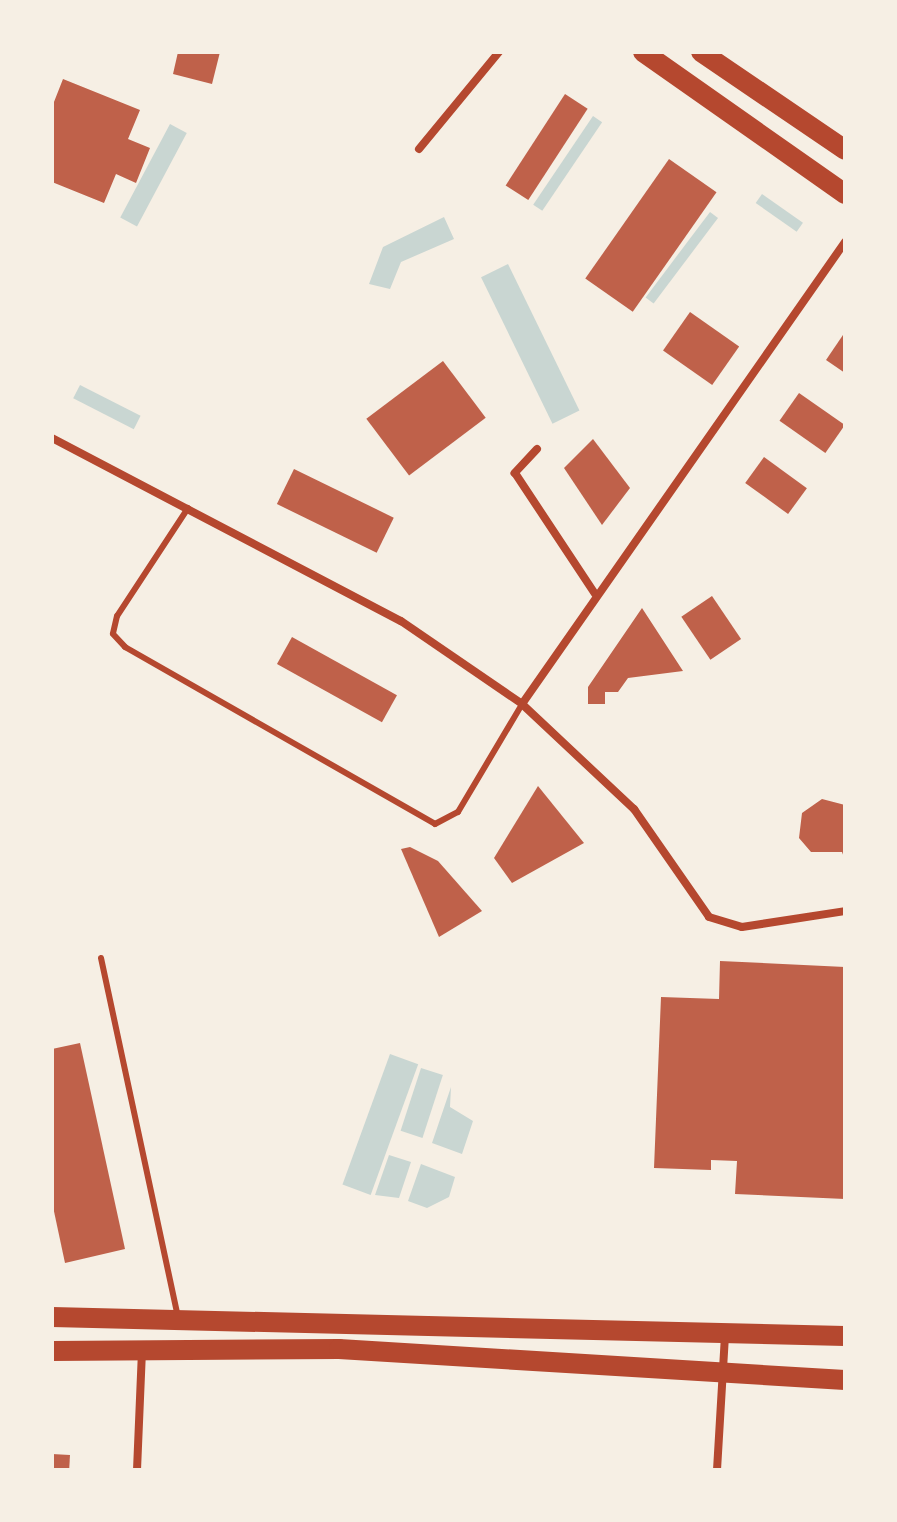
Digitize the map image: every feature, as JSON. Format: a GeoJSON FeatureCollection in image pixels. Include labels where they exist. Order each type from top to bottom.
{"type":"FeatureCollection","features":[{"type":"Feature","properties":{"kind":"main road"},"geometry":{"type":"LineString","coordinates":[[643,52],[845,194]]}},
{"type":"Feature","properties":{"kind":"main road"},"geometry":{"type":"LineString","coordinates":[[701,52],[845,150]]}},
{"type":"Feature","properties":{"kind":"main road"},"geometry":{"type":"LineString","coordinates":[[719,106],[714,89],[720,80],[741,79]]}},
{"type":"Feature","properties":{"kind":"main road"},"geometry":{"type":"LineString","coordinates":[[52,1317],[179,1325],[845,1336]]}},
{"type":"Feature","properties":{"kind":"main road"},"geometry":{"type":"LineString","coordinates":[[52,1351],[339,1349],[845,1380]]}},
{"type":"Feature","properties":{"kind":"street"},"geometry":{"type":"LineString","coordinates":[[419,149],[499,52]]}},
{"type":"Feature","properties":{"kind":"street"},"geometry":{"type":"LineString","coordinates":[[522,704],[595,594],[845,242]]}},
{"type":"Feature","properties":{"kind":"street"},"geometry":{"type":"LineString","coordinates":[[52,438],[401,621],[522,704],[634,809],[709,917],[742,927],[845,911]]}},
{"type":"Feature","properties":{"kind":"street"},"geometry":{"type":"LineString","coordinates":[[537,449],[515,473],[595,594]]}},
{"type":"Feature","properties":{"kind":"street"},"geometry":{"type":"LineString","coordinates":[[717,1470],[725,1336]]}},
{"type":"Feature","properties":{"kind":"street"},"geometry":{"type":"LineString","coordinates":[[137,1470],[142,1349]]}},
{"type":"Feature","properties":{"kind":"lane"},"geometry":{"type":"LineString","coordinates":[[189,508],[117,616],[118,641],[443,825],[522,704]]}},
{"type":"Feature","properties":{"kind":"lane"},"geometry":{"type":"LineString","coordinates":[[101,958],[179,1325]]}},
{"type":"Feature","properties":{"kind":"shaded area"},"geometry":{"type":"Polygon","coordinates":[[[593,116],[602,122],[542,211],[533,205],[593,116]]]}},
{"type":"Feature","properties":{"kind":"shaded area"},"geometry":{"type":"Polygon","coordinates":[[[170,124],[187,133],[137,227],[120,218],[170,124]]]}},
{"type":"Feature","properties":{"kind":"shaded area"},"geometry":{"type":"Polygon","coordinates":[[[762,194],[803,223],[797,232],[756,203],[762,194]]]}},
{"type":"Feature","properties":{"kind":"shaded area"},"geometry":{"type":"Polygon","coordinates":[[[710,212],[718,218],[654,303],[646,297],[710,212]]]}},
{"type":"Feature","properties":{"kind":"shaded area"},"geometry":{"type":"Polygon","coordinates":[[[444,217],[454,239],[401,262],[390,289],[369,284],[383,247],[444,217]]]}},
{"type":"Feature","properties":{"kind":"shaded area"},"geometry":{"type":"Polygon","coordinates":[[[508,264],[579,411],[552,424],[481,277],[508,264]]]}},
{"type":"Feature","properties":{"kind":"shaded area"},"geometry":{"type":"Polygon","coordinates":[[[80,385],[141,416],[134,429],[73,398],[80,385]]]}},
{"type":"Feature","properties":{"kind":"shaded area"},"geometry":{"type":"Polygon","coordinates":[[[390,1054],[418,1064],[371,1195],[342,1185],[390,1054]]]}},
{"type":"Feature","properties":{"kind":"shaded area"},"geometry":{"type":"Polygon","coordinates":[[[421,1068],[443,1075],[422,1138],[401,1131],[421,1068]]]}},
{"type":"Feature","properties":{"kind":"shaded area"},"geometry":{"type":"Polygon","coordinates":[[[451,1087],[450,1107],[473,1121],[462,1154],[432,1143],[451,1087]]]}},
{"type":"Feature","properties":{"kind":"shaded area"},"geometry":{"type":"Polygon","coordinates":[[[389,1155],[411,1162],[399,1198],[375,1195],[389,1155]]]}},
{"type":"Feature","properties":{"kind":"shaded area"},"geometry":{"type":"Polygon","coordinates":[[[421,1164],[455,1177],[449,1197],[427,1208],[408,1201],[421,1164]]]}},
{"type":"Feature","properties":{"kind":"building"},"geometry":{"type":"Polygon","coordinates":[[[178,52],[220,52],[212,84],[173,74],[178,52]]]}},
{"type":"Feature","properties":{"kind":"building"},"geometry":{"type":"Polygon","coordinates":[[[63,79],[140,110],[128,139],[150,148],[136,183],[116,174],[104,203],[52,182],[52,107],[63,79]]]}},
{"type":"Feature","properties":{"kind":"building"},"geometry":{"type":"Polygon","coordinates":[[[565,94],[588,109],[528,200],[506,185],[565,94]]]}},
{"type":"Feature","properties":{"kind":"building"},"geometry":{"type":"Polygon","coordinates":[[[669,159],[717,192],[633,312],[585,279],[669,159]]]}},
{"type":"Feature","properties":{"kind":"building"},"geometry":{"type":"Polygon","coordinates":[[[690,312],[739,346],[712,385],[663,351],[690,312]]]}},
{"type":"Feature","properties":{"kind":"building"},"geometry":{"type":"Polygon","coordinates":[[[845,332],[845,373],[826,360],[845,332]]]}},
{"type":"Feature","properties":{"kind":"building"},"geometry":{"type":"Polygon","coordinates":[[[443,361],[486,418],[409,475],[366,419],[443,361]]]}},
{"type":"Feature","properties":{"kind":"building"},"geometry":{"type":"Polygon","coordinates":[[[799,393],[845,425],[825,453],[779,421],[799,393]]]}},
{"type":"Feature","properties":{"kind":"building"},"geometry":{"type":"Polygon","coordinates":[[[593,439],[630,488],[602,525],[564,468],[593,439]]]}},
{"type":"Feature","properties":{"kind":"building"},"geometry":{"type":"Polygon","coordinates":[[[764,457],[807,488],[788,514],[745,483],[764,457]]]}},
{"type":"Feature","properties":{"kind":"building"},"geometry":{"type":"Polygon","coordinates":[[[294,469],[394,518],[377,553],[277,504],[294,469]]]}},
{"type":"Feature","properties":{"kind":"building"},"geometry":{"type":"Polygon","coordinates":[[[712,596],[741,639],[710,660],[681,617],[712,596]]]}},
{"type":"Feature","properties":{"kind":"building"},"geometry":{"type":"Polygon","coordinates":[[[642,608],[683,671],[628,678],[618,692],[605,692],[605,704],[588,704],[588,687],[642,608]]]}},
{"type":"Feature","properties":{"kind":"building"},"geometry":{"type":"Polygon","coordinates":[[[292,637],[397,695],[382,722],[277,664],[292,637]]]}},
{"type":"Feature","properties":{"kind":"building"},"geometry":{"type":"Polygon","coordinates":[[[538,786],[584,843],[512,883],[494,858],[538,786]]]}},
{"type":"Feature","properties":{"kind":"building"},"geometry":{"type":"Polygon","coordinates":[[[822,799],[845,805],[845,860],[842,852],[811,852],[799,838],[802,813],[822,799]]]}},
{"type":"Feature","properties":{"kind":"building"},"geometry":{"type":"Polygon","coordinates":[[[410,847],[438,861],[482,911],[439,937],[401,849],[410,847]]]}},
{"type":"Feature","properties":{"kind":"building"},"geometry":{"type":"Polygon","coordinates":[[[720,961],[845,967],[845,1199],[735,1194],[737,1161],[711,1160],[711,1170],[654,1168],[661,997],[719,999],[720,961]]]}},
{"type":"Feature","properties":{"kind":"building"},"geometry":{"type":"Polygon","coordinates":[[[80,1043],[125,1249],[65,1263],[52,1202],[52,1049],[80,1043]]]}},
{"type":"Feature","properties":{"kind":"building"},"geometry":{"type":"Polygon","coordinates":[[[52,1454],[70,1455],[69,1470],[52,1470],[52,1454]]]}}]}
